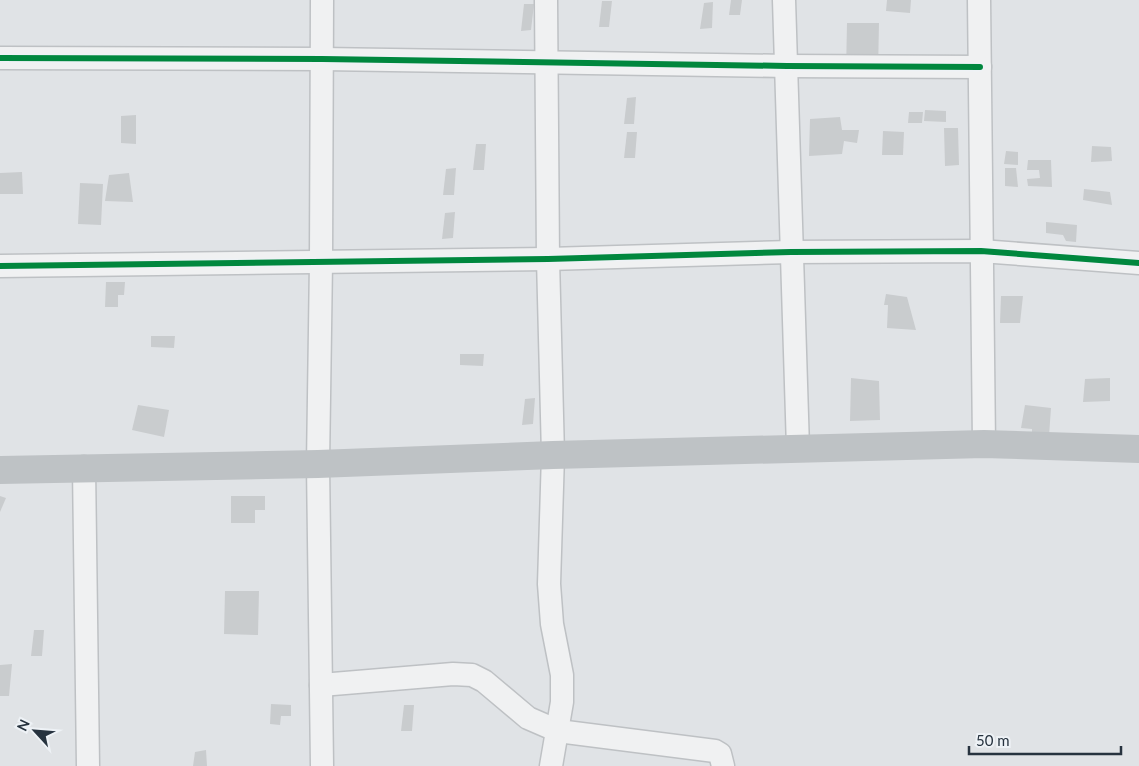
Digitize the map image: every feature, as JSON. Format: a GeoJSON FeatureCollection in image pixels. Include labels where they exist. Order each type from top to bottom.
{"type":"FeatureCollection","features":[{"type":"Feature","properties":{"kind":"main road"},"geometry":{"type":"LineString","coordinates":[[0,470],[318,464],[553,455],[984,444],[1139,449]]}},
{"type":"Feature","properties":{"kind":"street"},"geometry":{"type":"LineString","coordinates":[[322,0],[318,464],[322,766]]}},
{"type":"Feature","properties":{"kind":"street"},"geometry":{"type":"LineString","coordinates":[[546,0],[548,259],[553,455],[549,584],[552,624],[562,675],[562,702],[551,766]]}},
{"type":"Feature","properties":{"kind":"street"},"geometry":{"type":"LineString","coordinates":[[784,0],[798,448]]}},
{"type":"Feature","properties":{"kind":"street"},"geometry":{"type":"LineString","coordinates":[[979,0],[984,444]]}},
{"type":"Feature","properties":{"kind":"street"},"geometry":{"type":"LineString","coordinates":[[0,58],[322,59],[980,67]]}},
{"type":"Feature","properties":{"kind":"street"},"geometry":{"type":"LineString","coordinates":[[0,266],[548,259],[791,252],[981,251],[1139,263]]}},
{"type":"Feature","properties":{"kind":"street"},"geometry":{"type":"LineString","coordinates":[[84,467],[88,766]]}},
{"type":"Feature","properties":{"kind":"street"},"geometry":{"type":"LineString","coordinates":[[320,685],[453,674],[472,675],[495,689],[528,718],[558,731],[715,751],[720,754],[723,766]]}},
{"type":"Feature","properties":{"kind":"building"},"geometry":{"type":"Polygon","coordinates":[[[731,0],[742,0],[740,15],[729,15],[731,0]]]}},
{"type":"Feature","properties":{"kind":"building"},"geometry":{"type":"Polygon","coordinates":[[[887,0],[911,0],[910,13],[886,11],[887,0]]]}},
{"type":"Feature","properties":{"kind":"building"},"geometry":{"type":"Polygon","coordinates":[[[602,1],[612,1],[609,27],[599,27],[602,1]]]}},
{"type":"Feature","properties":{"kind":"building"},"geometry":{"type":"Polygon","coordinates":[[[713,2],[712,28],[700,29],[704,3],[713,2]]]}},
{"type":"Feature","properties":{"kind":"building"},"geometry":{"type":"Polygon","coordinates":[[[524,4],[534,4],[531,30],[521,31],[524,4]]]}},
{"type":"Feature","properties":{"kind":"building"},"geometry":{"type":"Polygon","coordinates":[[[847,23],[879,23],[878,72],[846,72],[847,23]]]}},
{"type":"Feature","properties":{"kind":"building"},"geometry":{"type":"Polygon","coordinates":[[[636,97],[634,124],[624,124],[627,98],[636,97]]]}},
{"type":"Feature","properties":{"kind":"building"},"geometry":{"type":"Polygon","coordinates":[[[925,110],[946,111],[946,122],[924,121],[925,110]]]}},
{"type":"Feature","properties":{"kind":"building"},"geometry":{"type":"Polygon","coordinates":[[[909,112],[923,112],[922,123],[908,123],[909,112]]]}},
{"type":"Feature","properties":{"kind":"building"},"geometry":{"type":"Polygon","coordinates":[[[136,115],[136,144],[121,143],[121,116],[136,115]]]}},
{"type":"Feature","properties":{"kind":"building"},"geometry":{"type":"Polygon","coordinates":[[[840,117],[842,130],[859,130],[857,143],[844,141],[842,154],[809,156],[810,119],[840,117]]]}},
{"type":"Feature","properties":{"kind":"building"},"geometry":{"type":"Polygon","coordinates":[[[944,128],[958,128],[959,165],[945,166],[944,128]]]}},
{"type":"Feature","properties":{"kind":"building"},"geometry":{"type":"Polygon","coordinates":[[[883,131],[904,132],[903,155],[882,155],[883,131]]]}},
{"type":"Feature","properties":{"kind":"building"},"geometry":{"type":"Polygon","coordinates":[[[627,132],[637,132],[635,158],[624,158],[627,132]]]}},
{"type":"Feature","properties":{"kind":"building"},"geometry":{"type":"Polygon","coordinates":[[[476,144],[486,144],[484,170],[473,170],[476,144]]]}},
{"type":"Feature","properties":{"kind":"building"},"geometry":{"type":"Polygon","coordinates":[[[1092,146],[1111,147],[1112,161],[1091,162],[1092,146]]]}},
{"type":"Feature","properties":{"kind":"building"},"geometry":{"type":"Polygon","coordinates":[[[1006,151],[1018,152],[1018,165],[1004,164],[1006,151]]]}},
{"type":"Feature","properties":{"kind":"building"},"geometry":{"type":"Polygon","coordinates":[[[1028,160],[1051,160],[1052,187],[1028,186],[1027,179],[1040,178],[1039,170],[1027,170],[1028,160]]]}},
{"type":"Feature","properties":{"kind":"building"},"geometry":{"type":"Polygon","coordinates":[[[456,168],[454,195],[443,195],[446,169],[456,168]]]}},
{"type":"Feature","properties":{"kind":"building"},"geometry":{"type":"Polygon","coordinates":[[[1005,168],[1016,168],[1018,187],[1005,186],[1005,168]]]}},
{"type":"Feature","properties":{"kind":"building"},"geometry":{"type":"Polygon","coordinates":[[[22,172],[23,194],[0,194],[0,173],[22,172]]]}},
{"type":"Feature","properties":{"kind":"building"},"geometry":{"type":"Polygon","coordinates":[[[129,173],[133,202],[105,201],[109,175],[129,173]]]}},
{"type":"Feature","properties":{"kind":"building"},"geometry":{"type":"Polygon","coordinates":[[[80,183],[103,184],[101,225],[78,224],[80,183]]]}},
{"type":"Feature","properties":{"kind":"building"},"geometry":{"type":"Polygon","coordinates":[[[1084,189],[1110,192],[1112,205],[1083,200],[1084,189]]]}},
{"type":"Feature","properties":{"kind":"building"},"geometry":{"type":"Polygon","coordinates":[[[455,212],[453,238],[442,239],[445,213],[455,212]]]}},
{"type":"Feature","properties":{"kind":"building"},"geometry":{"type":"Polygon","coordinates":[[[1046,222],[1077,225],[1076,242],[1066,241],[1063,235],[1046,233],[1046,222]]]}},
{"type":"Feature","properties":{"kind":"building"},"geometry":{"type":"Polygon","coordinates":[[[106,282],[125,282],[124,295],[118,295],[118,307],[105,307],[106,282]]]}},
{"type":"Feature","properties":{"kind":"building"},"geometry":{"type":"Polygon","coordinates":[[[886,294],[907,297],[916,330],[887,328],[888,305],[884,305],[886,294]]]}},
{"type":"Feature","properties":{"kind":"building"},"geometry":{"type":"Polygon","coordinates":[[[1001,296],[1023,296],[1020,323],[1000,323],[1001,296]]]}},
{"type":"Feature","properties":{"kind":"building"},"geometry":{"type":"Polygon","coordinates":[[[151,336],[175,336],[174,348],[151,347],[151,336]]]}},
{"type":"Feature","properties":{"kind":"building"},"geometry":{"type":"Polygon","coordinates":[[[460,354],[484,354],[483,366],[460,365],[460,354]]]}},
{"type":"Feature","properties":{"kind":"building"},"geometry":{"type":"Polygon","coordinates":[[[851,378],[879,381],[880,420],[850,421],[851,378]]]}},
{"type":"Feature","properties":{"kind":"building"},"geometry":{"type":"Polygon","coordinates":[[[1110,378],[1110,401],[1083,402],[1085,379],[1110,378]]]}},
{"type":"Feature","properties":{"kind":"building"},"geometry":{"type":"Polygon","coordinates":[[[535,398],[533,424],[522,425],[525,399],[535,398]]]}},
{"type":"Feature","properties":{"kind":"building"},"geometry":{"type":"Polygon","coordinates":[[[138,405],[169,410],[164,437],[132,430],[138,405]]]}},
{"type":"Feature","properties":{"kind":"building"},"geometry":{"type":"Polygon","coordinates":[[[1025,405],[1051,408],[1049,436],[1032,437],[1032,429],[1021,428],[1025,405]]]}},
{"type":"Feature","properties":{"kind":"building"},"geometry":{"type":"Polygon","coordinates":[[[0,496],[6,498],[0,512],[0,496]]]}},
{"type":"Feature","properties":{"kind":"building"},"geometry":{"type":"Polygon","coordinates":[[[231,496],[265,496],[265,510],[255,510],[255,523],[231,523],[231,496]]]}},
{"type":"Feature","properties":{"kind":"building"},"geometry":{"type":"Polygon","coordinates":[[[225,591],[259,591],[258,635],[224,634],[225,591]]]}},
{"type":"Feature","properties":{"kind":"building"},"geometry":{"type":"Polygon","coordinates":[[[34,630],[44,630],[42,656],[31,656],[34,630]]]}},
{"type":"Feature","properties":{"kind":"building"},"geometry":{"type":"Polygon","coordinates":[[[12,664],[9,696],[0,696],[0,665],[12,664]]]}},
{"type":"Feature","properties":{"kind":"building"},"geometry":{"type":"Polygon","coordinates":[[[271,704],[291,705],[291,716],[281,716],[280,725],[270,724],[271,704]]]}},
{"type":"Feature","properties":{"kind":"building"},"geometry":{"type":"Polygon","coordinates":[[[404,705],[414,705],[412,731],[401,731],[404,705]]]}},
{"type":"Feature","properties":{"kind":"building"},"geometry":{"type":"Polygon","coordinates":[[[206,750],[207,766],[193,766],[195,752],[206,750]]]}},
{"type":"Feature","properties":{"kind":"cycle path"},"geometry":{"type":"LineString","coordinates":[[0,58],[322,59],[980,67]]}},
{"type":"Feature","properties":{"kind":"cycle path"},"geometry":{"type":"LineString","coordinates":[[0,266],[548,259],[791,252],[981,251],[1139,263]]}}]}
